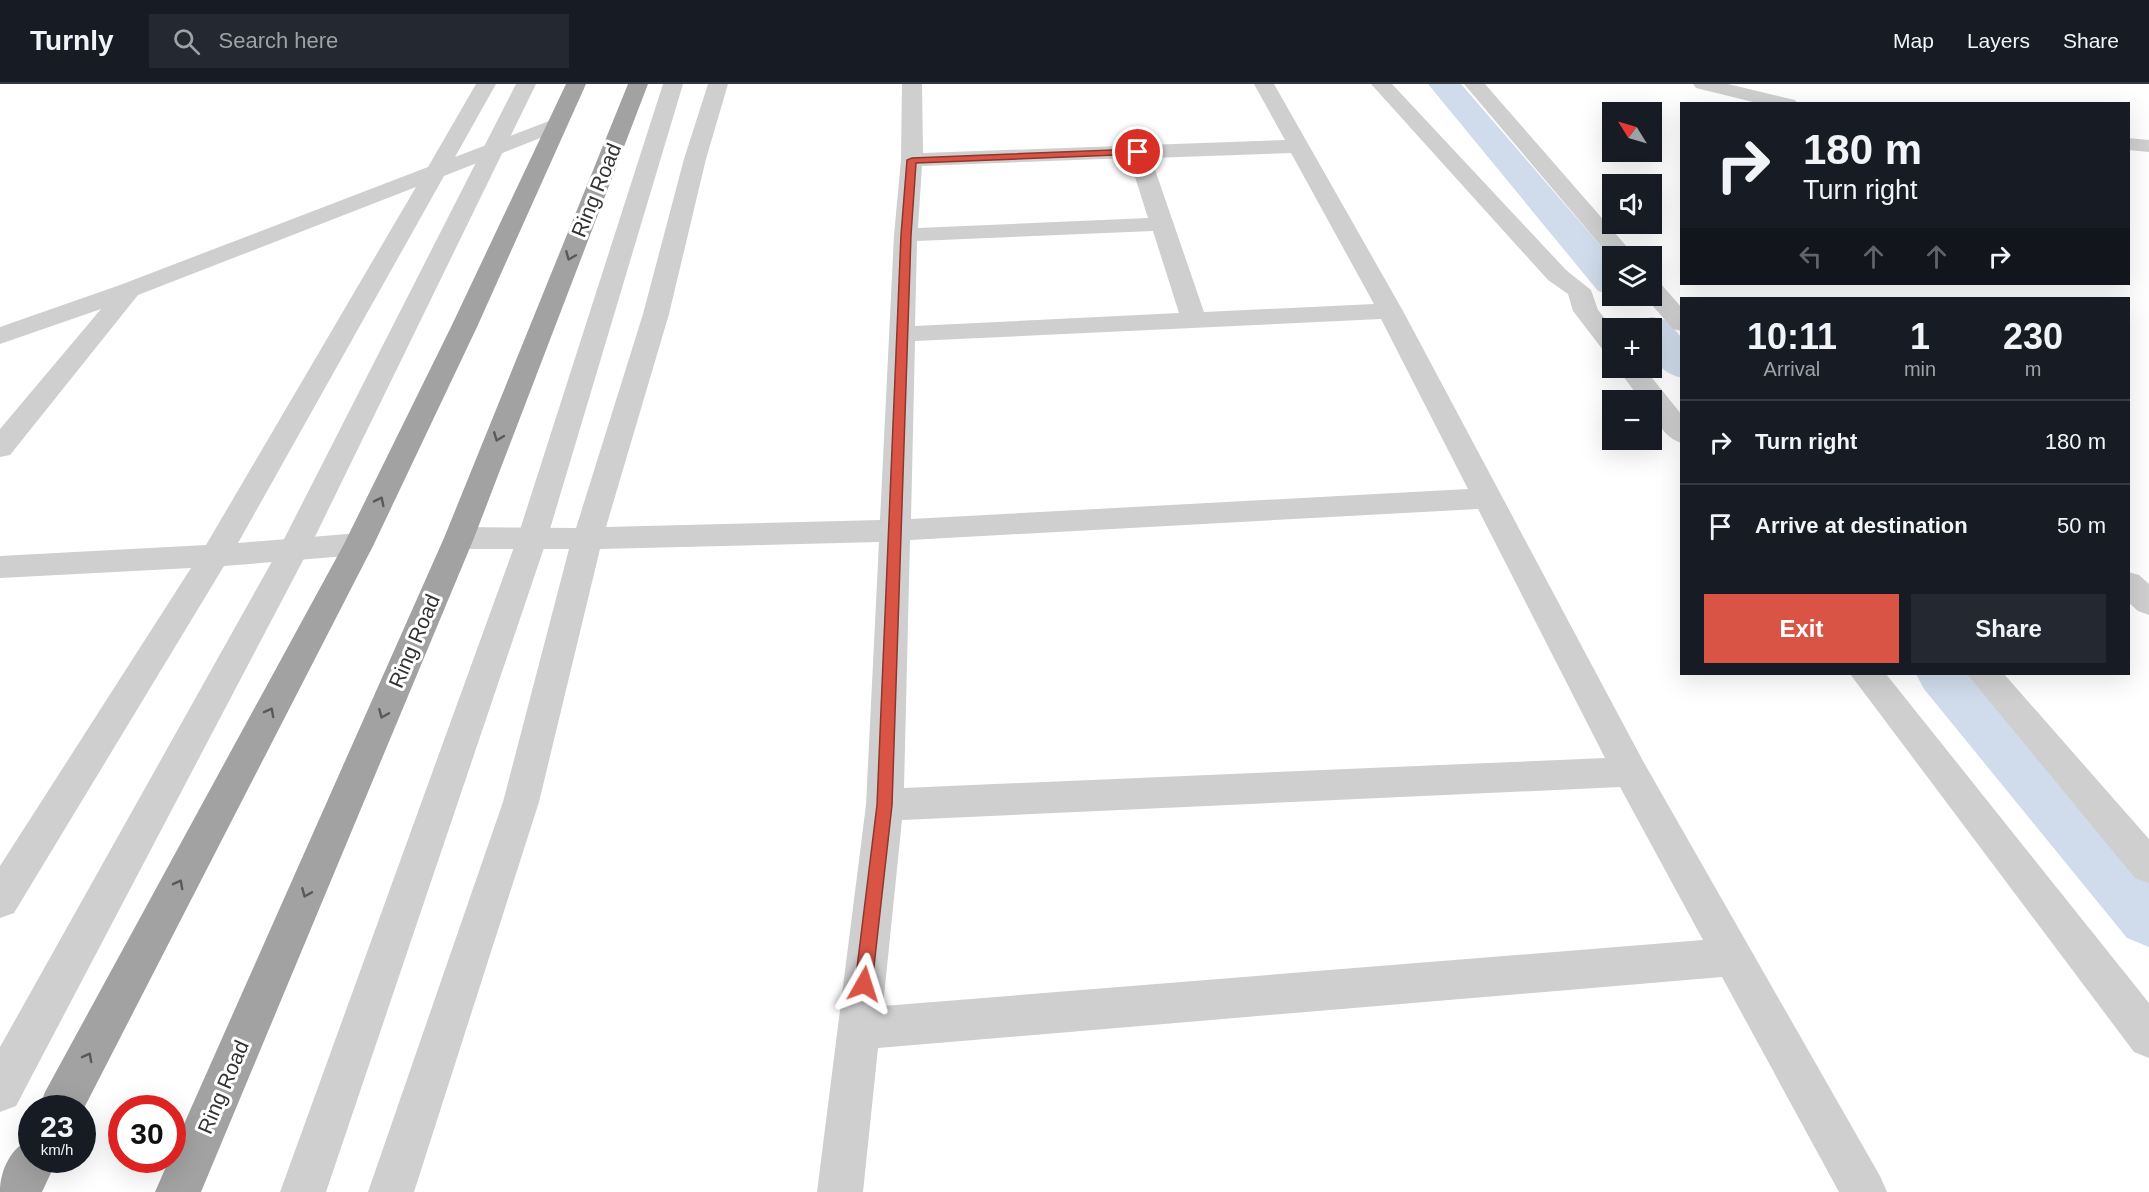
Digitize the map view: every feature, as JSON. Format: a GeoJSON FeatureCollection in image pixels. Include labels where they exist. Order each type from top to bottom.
{"type":"FeatureCollection","features":[{"type":"Feature","properties":{"kind":"highway"},"geometry":{"type":"LineString","coordinates":[[68,1095],[359,544],[464,327],[576,84]]}},
{"type":"Feature","properties":{"kind":"highway","name":"Ring Road"},"geometry":{"type":"LineString","coordinates":[[178,1192],[459,538],[638,84]]}},
{"type":"Feature","properties":{"kind":"highway"},"geometry":{"type":"LineString","coordinates":[[17,1192],[27,1173]]}},
{"type":"Feature","properties":{"kind":"street"},"geometry":{"type":"LineString","coordinates":[[0,900],[215,556],[486,84]]}},
{"type":"Feature","properties":{"kind":"street"},"geometry":{"type":"LineString","coordinates":[[0,1090],[294,549],[526,84]]}},
{"type":"Feature","properties":{"kind":"street"},"geometry":{"type":"LineString","coordinates":[[303,1192],[532,539],[673,84]]}},
{"type":"Feature","properties":{"kind":"street"},"geometry":{"type":"LineString","coordinates":[[391,1192],[521,802],[586,540],[656,314],[695,159],[718,84]]}},
{"type":"Feature","properties":{"kind":"street"},"geometry":{"type":"LineString","coordinates":[[840,1192],[885,805],[906,235],[912,160],[912,84]]}},
{"type":"Feature","properties":{"kind":"street"},"geometry":{"type":"LineString","coordinates":[[1264,84],[1390,311],[1630,772],[1864,1192]]}},
{"type":"Feature","properties":{"kind":"street"},"geometry":{"type":"LineString","coordinates":[[1381,84],[1557,275],[1579,290],[1586,311],[1602,332]]}},
{"type":"Feature","properties":{"kind":"street"},"geometry":{"type":"LineString","coordinates":[[1474,84],[1614,246]]}},
{"type":"Feature","properties":{"kind":"street"},"geometry":{"type":"LineString","coordinates":[[1703,84],[1780,102]]}},
{"type":"Feature","properties":{"kind":"street"},"geometry":{"type":"LineString","coordinates":[[0,336],[129,290],[556,125]]}},
{"type":"Feature","properties":{"kind":"street"},"geometry":{"type":"LineString","coordinates":[[2130,144],[2149,146]]}},
{"type":"Feature","properties":{"kind":"street"},"geometry":{"type":"LineString","coordinates":[[912,160],[1297,146]]}},
{"type":"Feature","properties":{"kind":"street"},"geometry":{"type":"LineString","coordinates":[[1138,152],[1194,321]]}},
{"type":"Feature","properties":{"kind":"street"},"geometry":{"type":"LineString","coordinates":[[906,235],[1162,224]]}},
{"type":"Feature","properties":{"kind":"street"},"geometry":{"type":"LineString","coordinates":[[0,447],[129,290]]}},
{"type":"Feature","properties":{"kind":"street"},"geometry":{"type":"LineString","coordinates":[[1662,301],[1680,322]]}},
{"type":"Feature","properties":{"kind":"street"},"geometry":{"type":"LineString","coordinates":[[904,334],[1390,311]]}},
{"type":"Feature","properties":{"kind":"street"},"geometry":{"type":"LineString","coordinates":[[1638,378],[1680,431]]}},
{"type":"Feature","properties":{"kind":"street"},"geometry":{"type":"LineString","coordinates":[[459,538],[586,540],[895,532],[1488,498]]}},
{"type":"Feature","properties":{"kind":"street"},"geometry":{"type":"LineString","coordinates":[[0,567],[215,556],[359,544]]}},
{"type":"Feature","properties":{"kind":"street"},"geometry":{"type":"LineString","coordinates":[[2130,585],[2149,603]]}},
{"type":"Feature","properties":{"kind":"street"},"geometry":{"type":"LineString","coordinates":[[1868,675],[2149,1037]]}},
{"type":"Feature","properties":{"kind":"street"},"geometry":{"type":"LineString","coordinates":[[1985,675],[2149,866]]}},
{"type":"Feature","properties":{"kind":"street"},"geometry":{"type":"LineString","coordinates":[[885,805],[1630,772]]}},
{"type":"Feature","properties":{"kind":"street"},"geometry":{"type":"LineString","coordinates":[[859,1029],[1732,957]]}},
{"type":"Feature","properties":{"kind":"waterway"},"geometry":{"type":"LineString","coordinates":[[1444,84],[1602,271]]}},
{"type":"Feature","properties":{"kind":"waterway"},"geometry":{"type":"LineString","coordinates":[[1662,341],[1680,363]]}},
{"type":"Feature","properties":{"kind":"waterway"},"geometry":{"type":"LineString","coordinates":[[1944,675],[2149,918]]}},
{"type":"Feature","properties":{"kind":"route"},"geometry":{"type":"LineString","coordinates":[[864,984],[885,805],[906,235],[912,160],[1138,152]]}}]}
